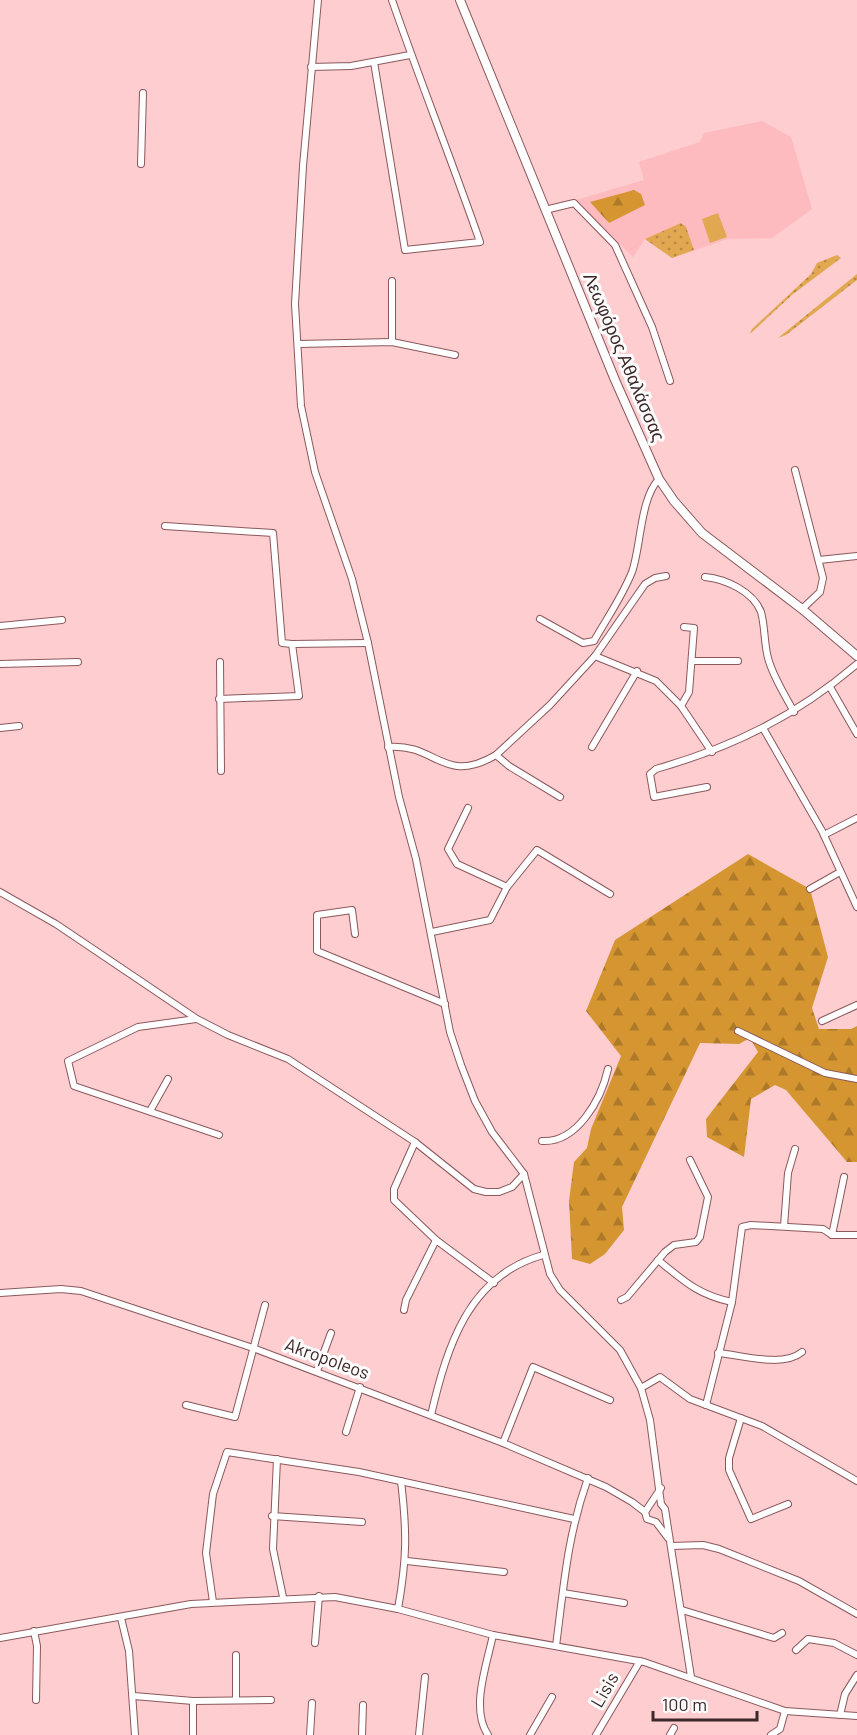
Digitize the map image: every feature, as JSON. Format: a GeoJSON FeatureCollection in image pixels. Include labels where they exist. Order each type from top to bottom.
{"type":"FeatureCollection","features":[{"type":"Feature","properties":{"kind":"main road","name":"Λεωφόρος Αθαλάσσας"},"geometry":{"type":"LineString","coordinates":[[460,0],[545,210],[659,479],[674,501],[702,533],[802,609],[857,657]]}},
{"type":"Feature","properties":{"kind":"street"},"geometry":{"type":"LineString","coordinates":[[318,0],[311,67],[295,304],[301,406],[315,472],[352,579],[368,643],[388,747],[432,932],[450,1032],[475,1101],[492,1132],[524,1174],[543,1255],[550,1274],[560,1290],[620,1350],[641,1388],[651,1420],[661,1503],[682,1611],[691,1677]]}},
{"type":"Feature","properties":{"kind":"street"},"geometry":{"type":"LineString","coordinates":[[374,62],[405,250],[480,242],[445,139],[410,55],[392,0]]}},
{"type":"Feature","properties":{"kind":"street"},"geometry":{"type":"LineString","coordinates":[[311,67],[374,62],[410,55]]}},
{"type":"Feature","properties":{"kind":"street"},"geometry":{"type":"LineString","coordinates":[[141,164],[143,93]]}},
{"type":"Feature","properties":{"kind":"street"},"geometry":{"type":"LineString","coordinates":[[545,210],[574,203],[615,245],[652,327],[670,381]]}},
{"type":"Feature","properties":{"kind":"street"},"geometry":{"type":"LineString","coordinates":[[392,281],[392,342]]}},
{"type":"Feature","properties":{"kind":"street"},"geometry":{"type":"LineString","coordinates":[[298,344],[392,342],[455,355]]}},
{"type":"Feature","properties":{"kind":"street"},"geometry":{"type":"LineString","coordinates":[[795,470],[823,578],[820,592],[802,609]]}},
{"type":"Feature","properties":{"kind":"street"},"geometry":{"type":"LineString","coordinates":[[540,619],[583,643],[594,641],[621,596],[633,570],[651,492],[659,479]]}},
{"type":"Feature","properties":{"kind":"street"},"geometry":{"type":"LineString","coordinates":[[165,526],[273,533],[282,643],[368,643]]}},
{"type":"Feature","properties":{"kind":"street"},"geometry":{"type":"LineString","coordinates":[[819,560],[857,556]]}},
{"type":"Feature","properties":{"kind":"street"},"geometry":{"type":"LineString","coordinates":[[388,747],[416,749],[450,767],[464,768],[480,765],[496,755],[550,705],[595,656],[645,584],[655,578],[666,576]]}},
{"type":"Feature","properties":{"kind":"street"},"geometry":{"type":"LineString","coordinates":[[705,577],[722,578],[755,602],[761,614],[769,661],[794,712]]}},
{"type":"Feature","properties":{"kind":"street"},"geometry":{"type":"LineString","coordinates":[[0,626],[63,620]]}},
{"type":"Feature","properties":{"kind":"street"},"geometry":{"type":"LineString","coordinates":[[681,706],[690,692],[694,628],[684,627]]}},
{"type":"Feature","properties":{"kind":"street"},"geometry":{"type":"LineString","coordinates":[[219,699],[299,696],[292,644]]}},
{"type":"Feature","properties":{"kind":"street"},"geometry":{"type":"LineString","coordinates":[[595,656],[637,671],[656,681],[681,706],[712,752]]}},
{"type":"Feature","properties":{"kind":"street"},"geometry":{"type":"LineString","coordinates":[[692,661],[738,661]]}},
{"type":"Feature","properties":{"kind":"street"},"geometry":{"type":"LineString","coordinates":[[0,664],[78,662]]}},
{"type":"Feature","properties":{"kind":"street"},"geometry":{"type":"LineString","coordinates":[[220,662],[221,771]]}},
{"type":"Feature","properties":{"kind":"street"},"geometry":{"type":"LineString","coordinates":[[707,787],[654,796],[650,774],[656,769],[712,752],[794,712],[830,687],[857,664]]}},
{"type":"Feature","properties":{"kind":"street"},"geometry":{"type":"LineString","coordinates":[[592,747],[637,671]]}},
{"type":"Feature","properties":{"kind":"street"},"geometry":{"type":"LineString","coordinates":[[830,687],[857,734]]}},
{"type":"Feature","properties":{"kind":"street"},"geometry":{"type":"LineString","coordinates":[[0,728],[19,726]]}},
{"type":"Feature","properties":{"kind":"street"},"geometry":{"type":"LineString","coordinates":[[763,728],[824,835],[857,907]]}},
{"type":"Feature","properties":{"kind":"street"},"geometry":{"type":"LineString","coordinates":[[496,755],[509,766],[560,797]]}},
{"type":"Feature","properties":{"kind":"street"},"geometry":{"type":"LineString","coordinates":[[468,808],[448,849],[458,864],[507,887]]}},
{"type":"Feature","properties":{"kind":"street"},"geometry":{"type":"LineString","coordinates":[[824,835],[857,818]]}},
{"type":"Feature","properties":{"kind":"street"},"geometry":{"type":"LineString","coordinates":[[432,932],[490,920],[507,887],[537,850],[610,894]]}},
{"type":"Feature","properties":{"kind":"street"},"geometry":{"type":"LineString","coordinates":[[810,889],[840,872]]}},
{"type":"Feature","properties":{"kind":"street"},"geometry":{"type":"LineString","coordinates":[[0,892],[74,935],[196,1019],[228,1035],[288,1059],[415,1142],[474,1189],[486,1192],[512,1187],[524,1174]]}},
{"type":"Feature","properties":{"kind":"street"},"geometry":{"type":"LineString","coordinates":[[355,934],[352,910],[317,915],[317,951],[445,1004]]}},
{"type":"Feature","properties":{"kind":"street"},"geometry":{"type":"LineString","coordinates":[[822,1021],[857,1005]]}},
{"type":"Feature","properties":{"kind":"street"},"geometry":{"type":"LineString","coordinates":[[196,1019],[138,1027],[68,1061],[74,1086],[219,1135]]}},
{"type":"Feature","properties":{"kind":"street"},"geometry":{"type":"LineString","coordinates":[[738,1031],[825,1073],[857,1079]]}},
{"type":"Feature","properties":{"kind":"street"},"geometry":{"type":"LineString","coordinates":[[542,1141],[561,1139],[590,1112],[602,1091],[608,1070]]}},
{"type":"Feature","properties":{"kind":"street"},"geometry":{"type":"LineString","coordinates":[[150,1111],[168,1079]]}},
{"type":"Feature","properties":{"kind":"street"},"geometry":{"type":"LineString","coordinates":[[415,1142],[394,1189],[394,1200],[436,1240],[494,1282]]}},
{"type":"Feature","properties":{"kind":"street"},"geometry":{"type":"LineString","coordinates":[[784,1226],[788,1173],[795,1149]]}},
{"type":"Feature","properties":{"kind":"street"},"geometry":{"type":"LineString","coordinates":[[621,1300],[627,1298],[658,1260],[674,1245],[696,1242],[700,1237],[708,1197],[690,1160]]}},
{"type":"Feature","properties":{"kind":"street"},"geometry":{"type":"LineString","coordinates":[[832,1235],[844,1177]]}},
{"type":"Feature","properties":{"kind":"street"},"geometry":{"type":"LineString","coordinates":[[706,1405],[732,1302],[742,1227],[823,1228],[832,1235],[857,1235]]}},
{"type":"Feature","properties":{"kind":"street"},"geometry":{"type":"LineString","coordinates":[[404,1310],[406,1300],[436,1240]]}},
{"type":"Feature","properties":{"kind":"street"},"geometry":{"type":"LineString","coordinates":[[431,1415],[442,1368],[462,1319],[501,1276],[543,1255]]}},
{"type":"Feature","properties":{"kind":"street"},"geometry":{"type":"LineString","coordinates":[[658,1260],[694,1290],[709,1297],[732,1302]]}},
{"type":"Feature","properties":{"kind":"street","name":"Akropoleos"},"geometry":{"type":"LineString","coordinates":[[0,1293],[54,1289],[81,1291],[254,1348],[360,1387],[588,1478],[632,1502],[648,1507],[647,1519],[656,1522],[670,1544]]}},
{"type":"Feature","properties":{"kind":"street"},"geometry":{"type":"LineString","coordinates":[[186,1405],[234,1417],[265,1305]]}},
{"type":"Feature","properties":{"kind":"street"},"geometry":{"type":"LineString","coordinates":[[317,1371],[331,1333]]}},
{"type":"Feature","properties":{"kind":"street"},"geometry":{"type":"LineString","coordinates":[[718,1353],[781,1362],[795,1358],[802,1352]]}},
{"type":"Feature","properties":{"kind":"street"},"geometry":{"type":"LineString","coordinates":[[503,1443],[533,1367],[610,1400]]}},
{"type":"Feature","properties":{"kind":"street"},"geometry":{"type":"LineString","coordinates":[[641,1388],[660,1377],[690,1399],[762,1426],[857,1481]]}},
{"type":"Feature","properties":{"kind":"street"},"geometry":{"type":"LineString","coordinates":[[346,1432],[360,1387]]}},
{"type":"Feature","properties":{"kind":"street"},"geometry":{"type":"LineString","coordinates":[[741,1418],[729,1458],[729,1470],[751,1519],[788,1504]]}},
{"type":"Feature","properties":{"kind":"street"},"geometry":{"type":"LineString","coordinates":[[213,1602],[206,1553],[213,1494],[227,1452],[401,1481],[574,1519]]}},
{"type":"Feature","properties":{"kind":"street"},"geometry":{"type":"LineString","coordinates":[[277,1459],[272,1516],[273,1549],[283,1598]]}},
{"type":"Feature","properties":{"kind":"street"},"geometry":{"type":"LineString","coordinates":[[556,1646],[574,1519],[588,1478]]}},
{"type":"Feature","properties":{"kind":"street"},"geometry":{"type":"LineString","coordinates":[[398,1609],[407,1561],[408,1534],[401,1481]]}},
{"type":"Feature","properties":{"kind":"street"},"geometry":{"type":"LineString","coordinates":[[648,1507],[661,1488]]}},
{"type":"Feature","properties":{"kind":"street"},"geometry":{"type":"LineString","coordinates":[[648,1507],[661,1503]]}},
{"type":"Feature","properties":{"kind":"street"},"geometry":{"type":"LineString","coordinates":[[656,1522],[665,1515]]}},
{"type":"Feature","properties":{"kind":"street"},"geometry":{"type":"LineString","coordinates":[[272,1516],[362,1522]]}},
{"type":"Feature","properties":{"kind":"street"},"geometry":{"type":"LineString","coordinates":[[670,1544],[703,1545],[719,1549],[799,1581],[857,1614]]}},
{"type":"Feature","properties":{"kind":"street"},"geometry":{"type":"LineString","coordinates":[[407,1561],[504,1572]]}},
{"type":"Feature","properties":{"kind":"street"},"geometry":{"type":"LineString","coordinates":[[563,1593],[624,1603]]}},
{"type":"Feature","properties":{"kind":"street"},"geometry":{"type":"LineString","coordinates":[[315,1643],[319,1596]]}},
{"type":"Feature","properties":{"kind":"street"},"geometry":{"type":"LineString","coordinates":[[0,1638],[191,1604],[319,1596],[361,1600],[493,1635],[639,1661],[785,1711],[857,1716]]}},
{"type":"Feature","properties":{"kind":"street"},"geometry":{"type":"LineString","coordinates":[[682,1611],[774,1638],[782,1633]]}},
{"type":"Feature","properties":{"kind":"street"},"geometry":{"type":"LineString","coordinates":[[121,1618],[129,1651],[135,1735]]}},
{"type":"Feature","properties":{"kind":"street"},"geometry":{"type":"LineString","coordinates":[[34,1631],[37,1646],[36,1700]]}},
{"type":"Feature","properties":{"kind":"street"},"geometry":{"type":"LineString","coordinates":[[488,1735],[481,1718],[481,1702],[493,1635]]}},
{"type":"Feature","properties":{"kind":"street"},"geometry":{"type":"LineString","coordinates":[[796,1650],[808,1639],[834,1643],[857,1655]]}},
{"type":"Feature","properties":{"kind":"street"},"geometry":{"type":"LineString","coordinates":[[236,1655],[236,1700]]}},
{"type":"Feature","properties":{"kind":"street","name":"Lisis"},"geometry":{"type":"LineString","coordinates":[[596,1735],[639,1661]]}},
{"type":"Feature","properties":{"kind":"street"},"geometry":{"type":"LineString","coordinates":[[840,1715],[845,1694],[855,1682],[857,1675]]}},
{"type":"Feature","properties":{"kind":"street"},"geometry":{"type":"LineString","coordinates":[[419,1735],[426,1677]]}},
{"type":"Feature","properties":{"kind":"street"},"geometry":{"type":"LineString","coordinates":[[134,1696],[194,1701],[271,1700]]}},
{"type":"Feature","properties":{"kind":"street"},"geometry":{"type":"LineString","coordinates":[[530,1735],[552,1697]]}},
{"type":"Feature","properties":{"kind":"street"},"geometry":{"type":"LineString","coordinates":[[193,1735],[194,1701]]}},
{"type":"Feature","properties":{"kind":"street"},"geometry":{"type":"LineString","coordinates":[[310,1735],[312,1703]]}},
{"type":"Feature","properties":{"kind":"street"},"geometry":{"type":"LineString","coordinates":[[362,1735],[363,1705]]}},
{"type":"Feature","properties":{"kind":"street"},"geometry":{"type":"LineString","coordinates":[[771,1735],[780,1730],[785,1711]]}},
{"type":"Feature","properties":{"kind":"street"},"geometry":{"type":"LineString","coordinates":[[670,1735],[674,1728]]}},
{"type":"Feature","properties":{"kind":"shaded area"},"geometry":{"type":"Polygon","coordinates":[[[762,121],[791,137],[812,209],[772,238],[728,239],[672,258],[645,239],[633,257],[576,200],[644,180],[639,162],[700,142],[704,133],[762,121]]]}},
{"type":"Feature","properties":{"kind":"shaded area"},"geometry":{"type":"Polygon","coordinates":[[[718,213],[727,237],[710,243],[702,219],[718,213]]]}},
{"type":"Feature","properties":{"kind":"shaded area"},"geometry":{"type":"Polygon","coordinates":[[[681,223],[686,227],[694,250],[672,258],[645,239],[681,223]]]}},
{"type":"Feature","properties":{"kind":"shaded area"},"geometry":{"type":"Polygon","coordinates":[[[837,255],[841,258],[793,294],[750,334],[752,329],[811,274],[817,263],[837,255]]]}},
{"type":"Feature","properties":{"kind":"shaded area"},"geometry":{"type":"Polygon","coordinates":[[[857,274],[857,280],[786,335],[778,338],[857,274]]]}},
{"type":"Feature","properties":{"kind":"green space"},"geometry":{"type":"Polygon","coordinates":[[[634,190],[641,194],[645,205],[609,223],[590,202],[634,190]]]}},
{"type":"Feature","properties":{"kind":"green space"},"geometry":{"type":"Polygon","coordinates":[[[748,854],[810,889],[828,957],[812,1008],[819,1029],[851,1029],[857,1026],[857,1162],[847,1162],[786,1090],[775,1085],[751,1099],[744,1157],[707,1137],[706,1119],[758,1052],[750,1038],[739,1044],[700,1043],[622,1207],[624,1230],[605,1254],[590,1264],[572,1259],[569,1201],[574,1162],[587,1148],[591,1129],[621,1056],[586,1011],[615,940],[748,854]]]}}]}
